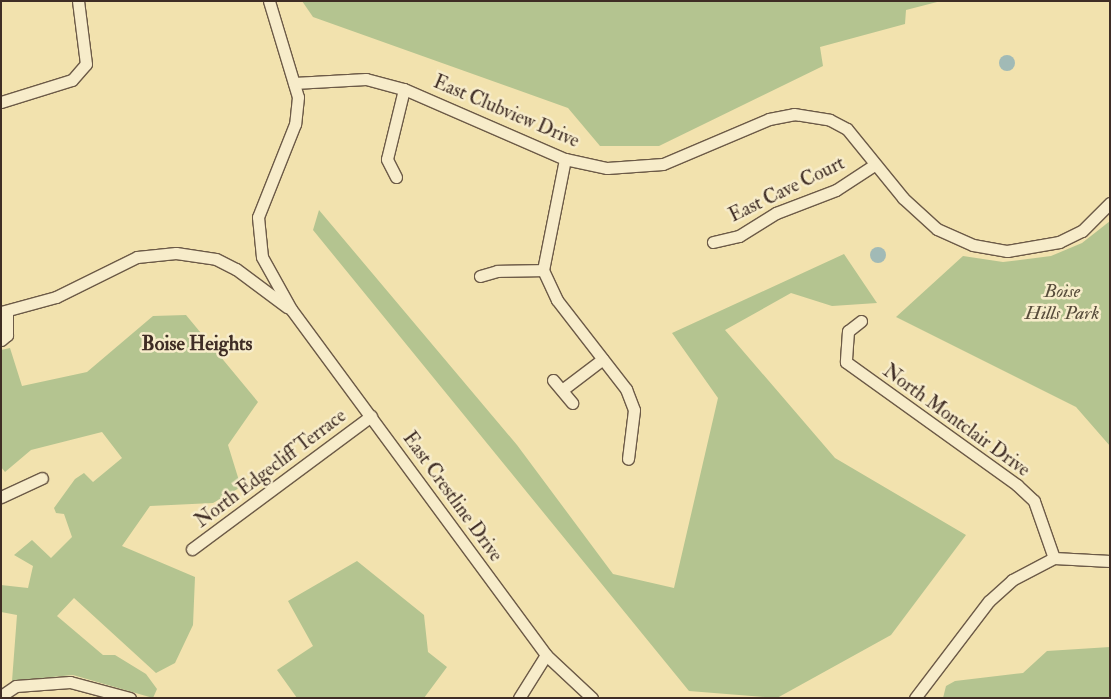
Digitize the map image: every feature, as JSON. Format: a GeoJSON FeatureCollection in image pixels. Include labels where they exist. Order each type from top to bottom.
{"type":"FeatureCollection","features":[{"type":"Feature","properties":{"kind":"street"},"geometry":{"type":"LineString","coordinates":[[1,102],[72,80],[86,64],[78,1]]}},
{"type":"Feature","properties":{"kind":"street"},"geometry":{"type":"LineString","coordinates":[[269,1],[294,83],[298,112],[265,193],[258,231],[262,257],[291,309]]}},
{"type":"Feature","properties":{"kind":"street","name":"East Clubview Drive"},"geometry":{"type":"LineString","coordinates":[[294,83],[366,79],[404,88],[565,159],[607,168],[663,164],[769,119],[794,114],[830,120],[847,129],[874,165],[938,229],[973,245],[1007,251],[1059,242],[1082,231],[1110,203]]}},
{"type":"Feature","properties":{"kind":"street"},"geometry":{"type":"LineString","coordinates":[[396,178],[387,159],[404,88]]}},
{"type":"Feature","properties":{"kind":"street"},"geometry":{"type":"LineString","coordinates":[[565,159],[544,270],[557,300],[626,389],[634,410],[628,459]]}},
{"type":"Feature","properties":{"kind":"street","name":"East Cave Court"},"geometry":{"type":"LineString","coordinates":[[713,242],[739,236],[776,213],[836,190],[874,165]]}},
{"type":"Feature","properties":{"kind":"street"},"geometry":{"type":"LineString","coordinates":[[1,340],[7,335],[4,312],[56,297],[137,257],[176,252],[216,259],[236,269],[291,309]]}},
{"type":"Feature","properties":{"kind":"street"},"geometry":{"type":"LineString","coordinates":[[480,276],[497,271],[544,270]]}},
{"type":"Feature","properties":{"kind":"street","name":"East Crestline Drive"},"geometry":{"type":"LineString","coordinates":[[291,309],[546,655],[592,698]]}},
{"type":"Feature","properties":{"kind":"street","name":"North Montclair Drive"},"geometry":{"type":"LineString","coordinates":[[861,321],[848,331],[846,362],[1017,485],[1034,501],[1054,558]]}},
{"type":"Feature","properties":{"kind":"street"},"geometry":{"type":"LineString","coordinates":[[562,390],[603,359]]}},
{"type":"Feature","properties":{"kind":"street"},"geometry":{"type":"LineString","coordinates":[[553,380],[572,403]]}},
{"type":"Feature","properties":{"kind":"street","name":"North Edgecliff Terrace"},"geometry":{"type":"LineString","coordinates":[[192,549],[371,416]]}},
{"type":"Feature","properties":{"kind":"street"},"geometry":{"type":"LineString","coordinates":[[1,497],[42,478]]}},
{"type":"Feature","properties":{"kind":"street"},"geometry":{"type":"LineString","coordinates":[[917,697],[988,601],[1012,580],[1054,558],[1110,560]]}},
{"type":"Feature","properties":{"kind":"street"},"geometry":{"type":"LineString","coordinates":[[519,698],[546,655]]}},
{"type":"Feature","properties":{"kind":"street"},"geometry":{"type":"LineString","coordinates":[[1,696],[16,686],[70,682],[130,698]]}},
{"type":"Feature","properties":{"kind":"green space"},"geometry":{"type":"Polygon","coordinates":[[[302,1],[941,1],[906,10],[905,24],[820,47],[823,66],[659,146],[600,146],[568,108],[313,17],[302,1]]]}},
{"type":"Feature","properties":{"kind":"green space"},"geometry":{"type":"Polygon","coordinates":[[[319,210],[517,445],[613,574],[674,588],[718,398],[672,333],[844,254],[877,303],[832,306],[791,293],[725,330],[835,458],[966,535],[891,635],[777,698],[689,691],[313,230],[319,210]]]}},
{"type":"Feature","properties":{"kind":"green space","name":"Boise Hills Park"},"geometry":{"type":"Polygon","coordinates":[[[1110,221],[1110,446],[1076,407],[896,317],[963,256],[1003,262],[1051,256],[1082,243],[1110,221]]]}},
{"type":"Feature","properties":{"kind":"green space"},"geometry":{"type":"Polygon","coordinates":[[[186,315],[258,402],[228,445],[241,487],[213,503],[150,506],[122,546],[195,577],[193,625],[175,663],[156,673],[74,598],[57,616],[103,655],[115,655],[146,674],[157,689],[153,698],[73,675],[12,681],[17,615],[1,612],[1,585],[28,588],[33,566],[14,555],[32,540],[51,558],[72,537],[64,514],[56,513],[54,508],[75,479],[84,473],[93,482],[122,458],[102,432],[31,450],[5,472],[1,467],[1,350],[10,348],[22,386],[87,372],[153,316],[186,315]]]}},
{"type":"Feature","properties":{"kind":"green space"},"geometry":{"type":"Polygon","coordinates":[[[357,561],[424,615],[428,652],[447,667],[424,698],[297,698],[277,670],[313,646],[288,601],[357,561]]]}},
{"type":"Feature","properties":{"kind":"green space"},"geometry":{"type":"Polygon","coordinates":[[[1110,647],[1110,698],[943,698],[946,686],[955,681],[1023,673],[1047,651],[1110,647]]]}},
{"type":"Feature","properties":{"kind":"water"},"geometry":{"type":"Polygon","coordinates":[[[1007,55],[1013,57],[1015,63],[1013,69],[1007,71],[1001,69],[999,63],[1001,57],[1007,55]]]}},
{"type":"Feature","properties":{"kind":"water"},"geometry":{"type":"Polygon","coordinates":[[[878,247],[886,255],[878,263],[870,255],[878,247]]]}},
{"type":"Feature","properties":{"kind":"district","name":"Boise Heights"},"geometry":{"type":"Point","coordinates":[197,343]}}]}
